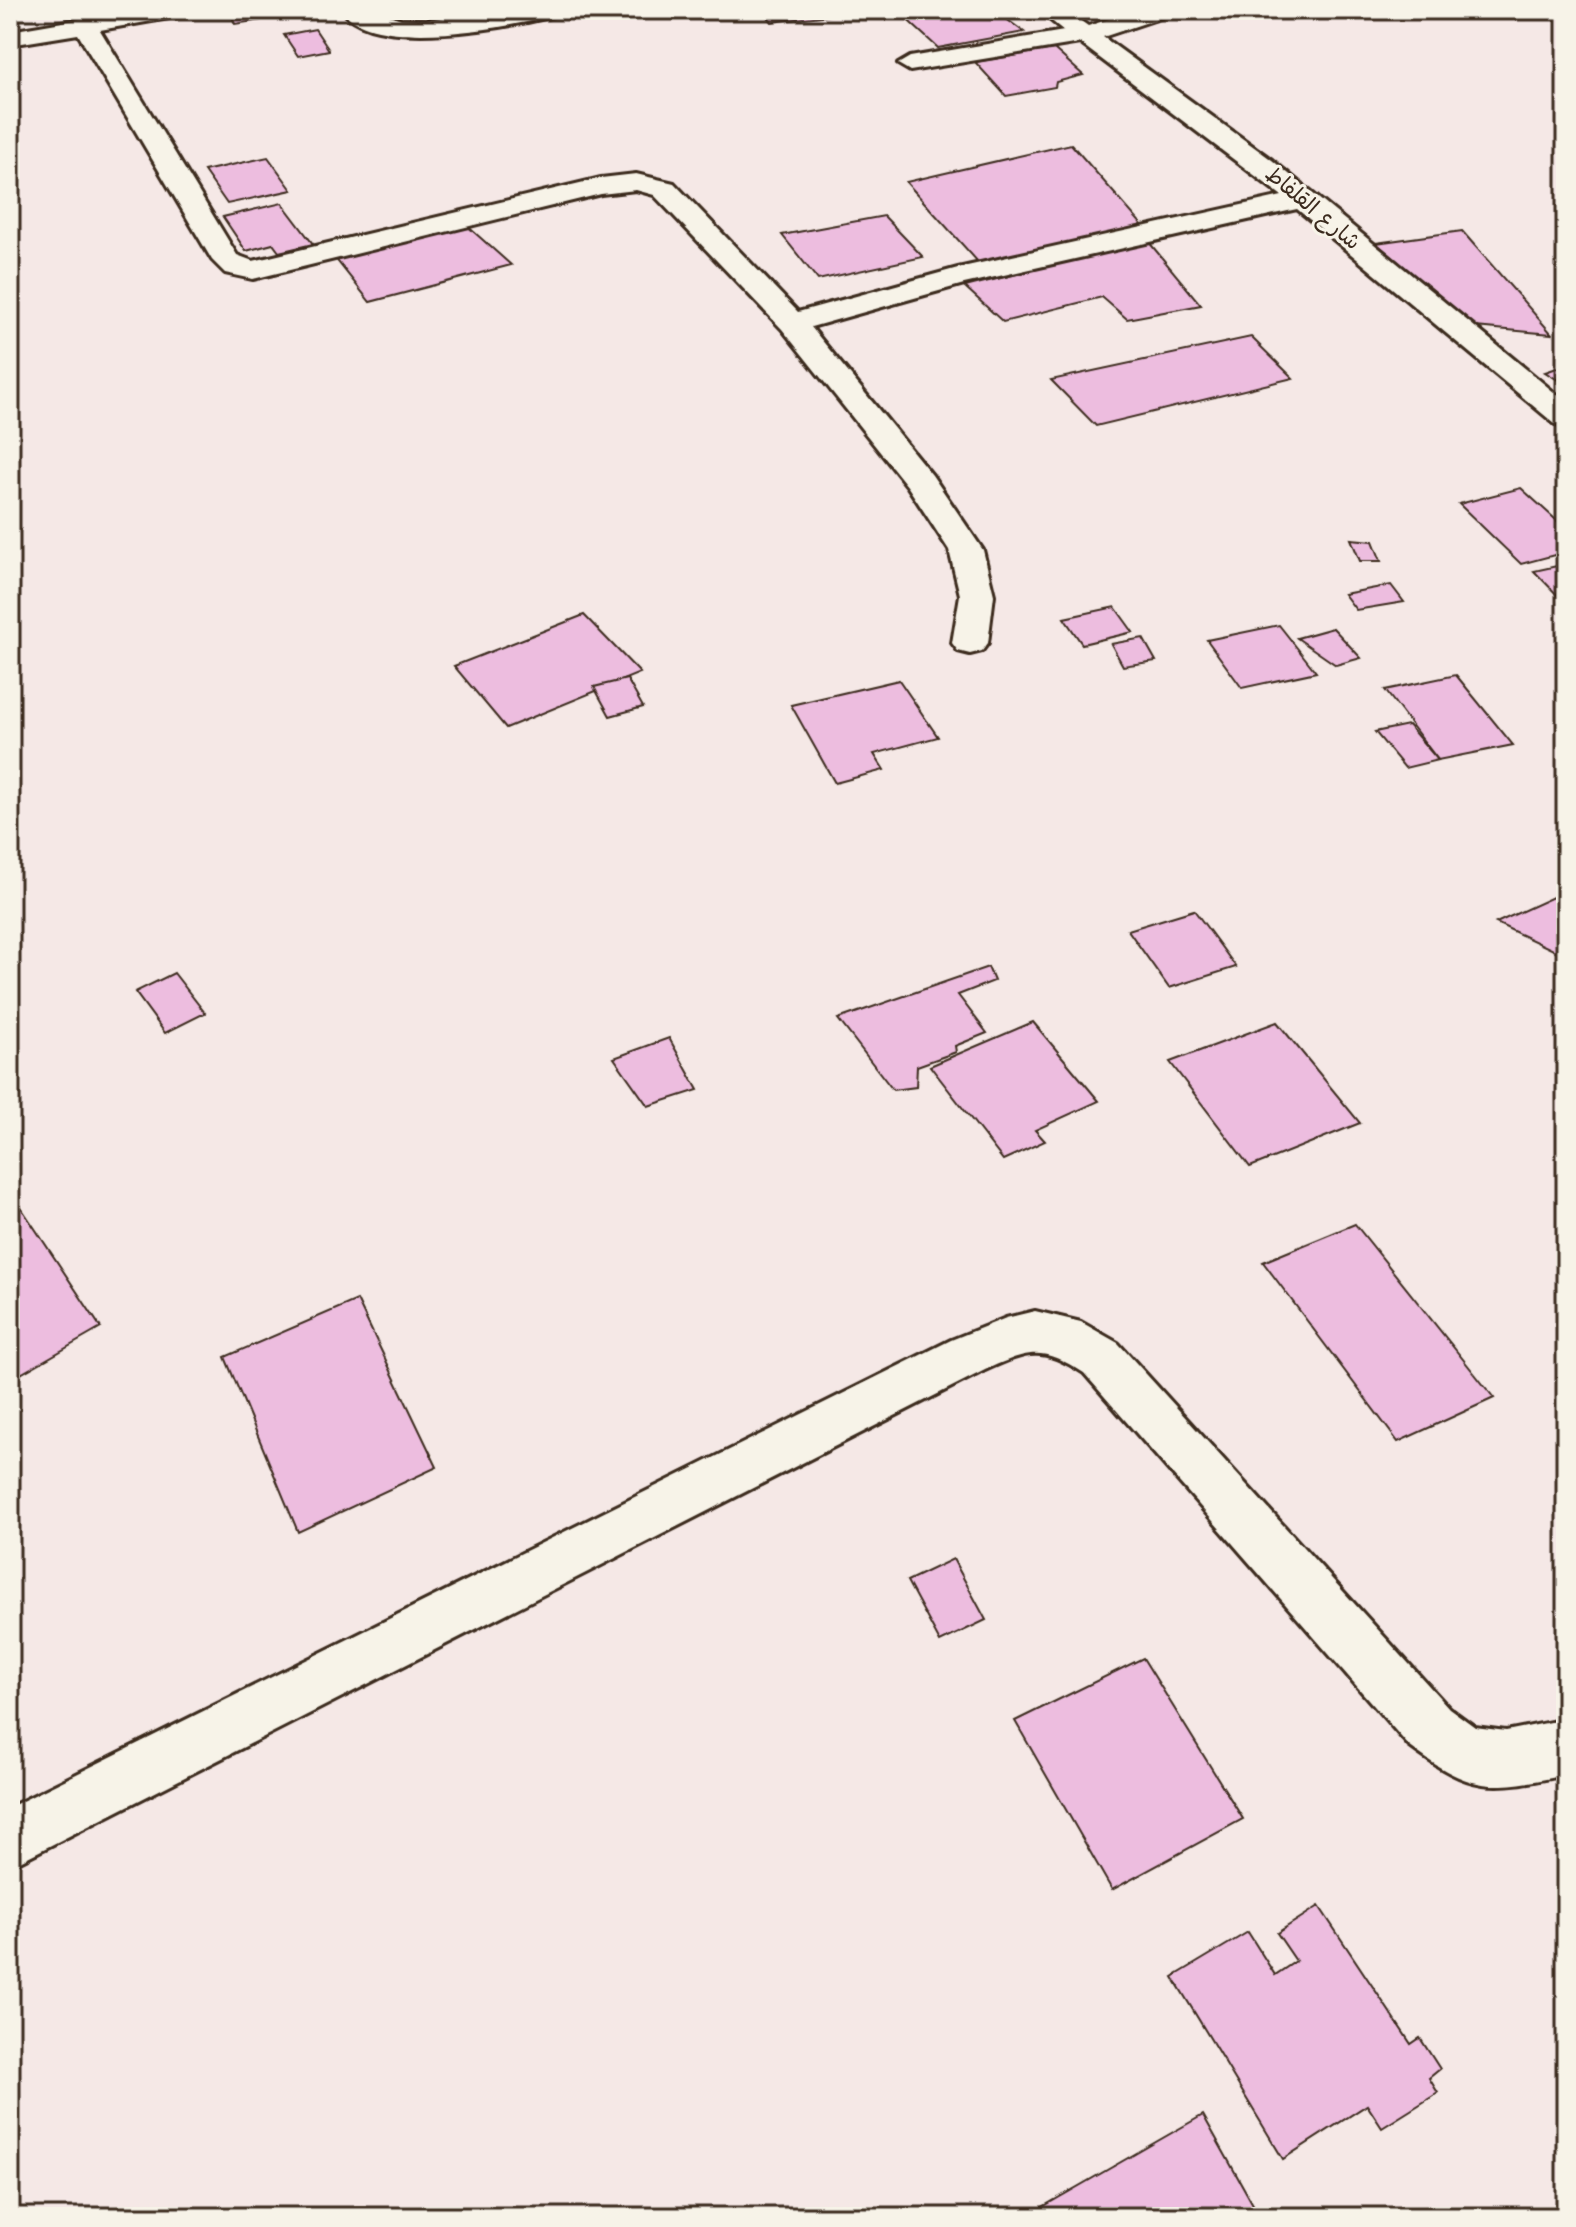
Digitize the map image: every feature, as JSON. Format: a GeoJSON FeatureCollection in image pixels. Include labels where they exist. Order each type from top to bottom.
{"type":"FeatureCollection","features":[{"type":"Feature","properties":{"kind":"street"},"geometry":{"type":"LineString","coordinates":[[10,38],[175,10]]}},
{"type":"Feature","properties":{"kind":"street"},"geometry":{"type":"LineString","coordinates":[[354,10],[376,22],[414,29],[550,10]]}},
{"type":"Feature","properties":{"kind":"street","name":"شارع القلفاط"},"geometry":{"type":"LineString","coordinates":[[1050,10],[1151,81],[1304,199],[1477,347],[1566,417]]}},
{"type":"Feature","properties":{"kind":"street"},"geometry":{"type":"LineString","coordinates":[[910,64],[1085,35],[1161,10]]}},
{"type":"Feature","properties":{"kind":"street"},"geometry":{"type":"LineString","coordinates":[[85,25],[226,260],[235,267],[253,270],[296,262],[601,186],[636,182],[664,189],[792,323],[921,482],[966,550],[977,595],[970,643]]}},
{"type":"Feature","properties":{"kind":"street"},"geometry":{"type":"LineString","coordinates":[[792,323],[958,277],[1304,199]]}},
{"type":"Feature","properties":{"kind":"street"},"geometry":{"type":"LineString","coordinates":[[10,1837],[954,1362],[1028,1329],[1071,1338],[1101,1358],[1429,1727],[1464,1753],[1506,1759],[1566,1747]]}},
{"type":"Feature","properties":{"kind":"building"},"geometry":{"type":"Polygon","coordinates":[[[229,10],[294,10],[296,15],[235,24],[229,10]]]}},
{"type":"Feature","properties":{"kind":"building"},"geometry":{"type":"Polygon","coordinates":[[[763,10],[863,10],[864,11],[772,22],[763,10]]]}},
{"type":"Feature","properties":{"kind":"building"},"geometry":{"type":"Polygon","coordinates":[[[914,10],[994,10],[1024,32],[938,48],[900,13],[914,10]]]}},
{"type":"Feature","properties":{"kind":"building"},"geometry":{"type":"Polygon","coordinates":[[[315,29],[329,50],[298,56],[284,35],[315,29]]]}},
{"type":"Feature","properties":{"kind":"building"},"geometry":{"type":"Polygon","coordinates":[[[1054,49],[1083,75],[1056,82],[1055,87],[1006,96],[975,62],[1054,49]]]}},
{"type":"Feature","properties":{"kind":"building"},"geometry":{"type":"Polygon","coordinates":[[[1071,144],[1144,227],[978,262],[906,182],[1071,144]]]}},
{"type":"Feature","properties":{"kind":"building"},"geometry":{"type":"Polygon","coordinates":[[[268,157],[292,190],[227,204],[204,171],[268,157]]]}},
{"type":"Feature","properties":{"kind":"building"},"geometry":{"type":"Polygon","coordinates":[[[282,203],[313,244],[279,252],[273,244],[246,251],[223,217],[282,203]]]}},
{"type":"Feature","properties":{"kind":"building"},"geometry":{"type":"Polygon","coordinates":[[[884,216],[923,257],[818,280],[782,235],[884,216]]]}},
{"type":"Feature","properties":{"kind":"building"},"geometry":{"type":"Polygon","coordinates":[[[465,224],[511,265],[370,302],[335,258],[465,224]]]}},
{"type":"Feature","properties":{"kind":"building"},"geometry":{"type":"Polygon","coordinates":[[[1462,231],[1552,334],[1475,327],[1376,243],[1462,231]]]}},
{"type":"Feature","properties":{"kind":"building"},"geometry":{"type":"Polygon","coordinates":[[[1148,241],[1201,305],[1127,319],[1102,297],[1003,322],[965,287],[1148,241]]]}},
{"type":"Feature","properties":{"kind":"building"},"geometry":{"type":"Polygon","coordinates":[[[1251,337],[1293,378],[1096,426],[1051,380],[1251,337]]]}},
{"type":"Feature","properties":{"kind":"building"},"geometry":{"type":"Polygon","coordinates":[[[1566,365],[1566,385],[1545,372],[1566,365]]]}},
{"type":"Feature","properties":{"kind":"building"},"geometry":{"type":"Polygon","coordinates":[[[1521,488],[1566,529],[1566,552],[1521,564],[1459,504],[1521,488]]]}},
{"type":"Feature","properties":{"kind":"building"},"geometry":{"type":"Polygon","coordinates":[[[1351,539],[1373,541],[1381,561],[1360,561],[1351,539]]]}},
{"type":"Feature","properties":{"kind":"building"},"geometry":{"type":"Polygon","coordinates":[[[1566,564],[1566,604],[1534,571],[1566,564]]]}},
{"type":"Feature","properties":{"kind":"building"},"geometry":{"type":"Polygon","coordinates":[[[1391,585],[1404,602],[1356,610],[1344,594],[1391,585]]]}},
{"type":"Feature","properties":{"kind":"building"},"geometry":{"type":"Polygon","coordinates":[[[1115,607],[1133,632],[1082,644],[1064,618],[1115,607]]]}},
{"type":"Feature","properties":{"kind":"building"},"geometry":{"type":"Polygon","coordinates":[[[584,615],[640,673],[506,728],[454,666],[584,615]]]}},
{"type":"Feature","properties":{"kind":"building"},"geometry":{"type":"Polygon","coordinates":[[[1279,625],[1316,672],[1242,688],[1207,640],[1279,625]]]}},
{"type":"Feature","properties":{"kind":"building"},"geometry":{"type":"Polygon","coordinates":[[[1333,628],[1361,658],[1336,665],[1297,638],[1333,628]]]}},
{"type":"Feature","properties":{"kind":"building"},"geometry":{"type":"Polygon","coordinates":[[[1143,638],[1156,661],[1123,666],[1111,644],[1143,638]]]}},
{"type":"Feature","properties":{"kind":"building"},"geometry":{"type":"Polygon","coordinates":[[[1456,675],[1513,745],[1438,760],[1385,690],[1456,675]]]}},
{"type":"Feature","properties":{"kind":"building"},"geometry":{"type":"Polygon","coordinates":[[[627,679],[643,707],[610,716],[594,687],[627,679]]]}},
{"type":"Feature","properties":{"kind":"building"},"geometry":{"type":"Polygon","coordinates":[[[899,680],[938,737],[874,754],[884,770],[835,783],[791,705],[899,680]]]}},
{"type":"Feature","properties":{"kind":"building"},"geometry":{"type":"Polygon","coordinates":[[[1408,725],[1438,760],[1405,768],[1375,732],[1408,725]]]}},
{"type":"Feature","properties":{"kind":"building"},"geometry":{"type":"Polygon","coordinates":[[[1566,891],[1566,956],[1496,923],[1566,891]]]}},
{"type":"Feature","properties":{"kind":"building"},"geometry":{"type":"Polygon","coordinates":[[[1194,910],[1236,967],[1169,988],[1128,930],[1194,910]]]}},
{"type":"Feature","properties":{"kind":"building"},"geometry":{"type":"Polygon","coordinates":[[[988,967],[994,981],[958,995],[987,1033],[955,1046],[956,1052],[917,1066],[916,1087],[893,1090],[838,1019],[988,967]]]}},
{"type":"Feature","properties":{"kind":"building"},"geometry":{"type":"Polygon","coordinates":[[[174,973],[205,1013],[165,1033],[135,992],[174,973]]]}},
{"type":"Feature","properties":{"kind":"building"},"geometry":{"type":"Polygon","coordinates":[[[1033,1022],[1099,1101],[1035,1130],[1045,1141],[1003,1160],[930,1066],[1033,1022]]]}},
{"type":"Feature","properties":{"kind":"building"},"geometry":{"type":"Polygon","coordinates":[[[1277,1022],[1360,1123],[1250,1167],[1170,1062],[1277,1022]]]}},
{"type":"Feature","properties":{"kind":"building"},"geometry":{"type":"Polygon","coordinates":[[[669,1038],[698,1090],[648,1106],[614,1058],[669,1038]]]}},
{"type":"Feature","properties":{"kind":"building"},"geometry":{"type":"Polygon","coordinates":[[[10,1191],[101,1328],[10,1380],[10,1191]]]}},
{"type":"Feature","properties":{"kind":"building"},"geometry":{"type":"Polygon","coordinates":[[[1355,1224],[1494,1398],[1398,1442],[1263,1262],[1355,1224]]]}},
{"type":"Feature","properties":{"kind":"building"},"geometry":{"type":"Polygon","coordinates":[[[357,1300],[437,1467],[298,1532],[225,1357],[357,1300]]]}},
{"type":"Feature","properties":{"kind":"building"},"geometry":{"type":"Polygon","coordinates":[[[953,1559],[986,1620],[940,1642],[907,1581],[953,1559]]]}},
{"type":"Feature","properties":{"kind":"building"},"geometry":{"type":"Polygon","coordinates":[[[1143,1658],[1243,1819],[1112,1890],[1015,1721],[1143,1658]]]}},
{"type":"Feature","properties":{"kind":"building"},"geometry":{"type":"Polygon","coordinates":[[[1319,1906],[1411,2044],[1420,2038],[1440,2069],[1429,2078],[1438,2093],[1382,2128],[1367,2105],[1283,2159],[1173,1977],[1248,1932],[1275,1975],[1296,1961],[1277,1933],[1319,1906]]]}},
{"type":"Feature","properties":{"kind":"building"},"geometry":{"type":"Polygon","coordinates":[[[1203,2115],[1260,2217],[1025,2217],[1203,2115]]]}}]}
